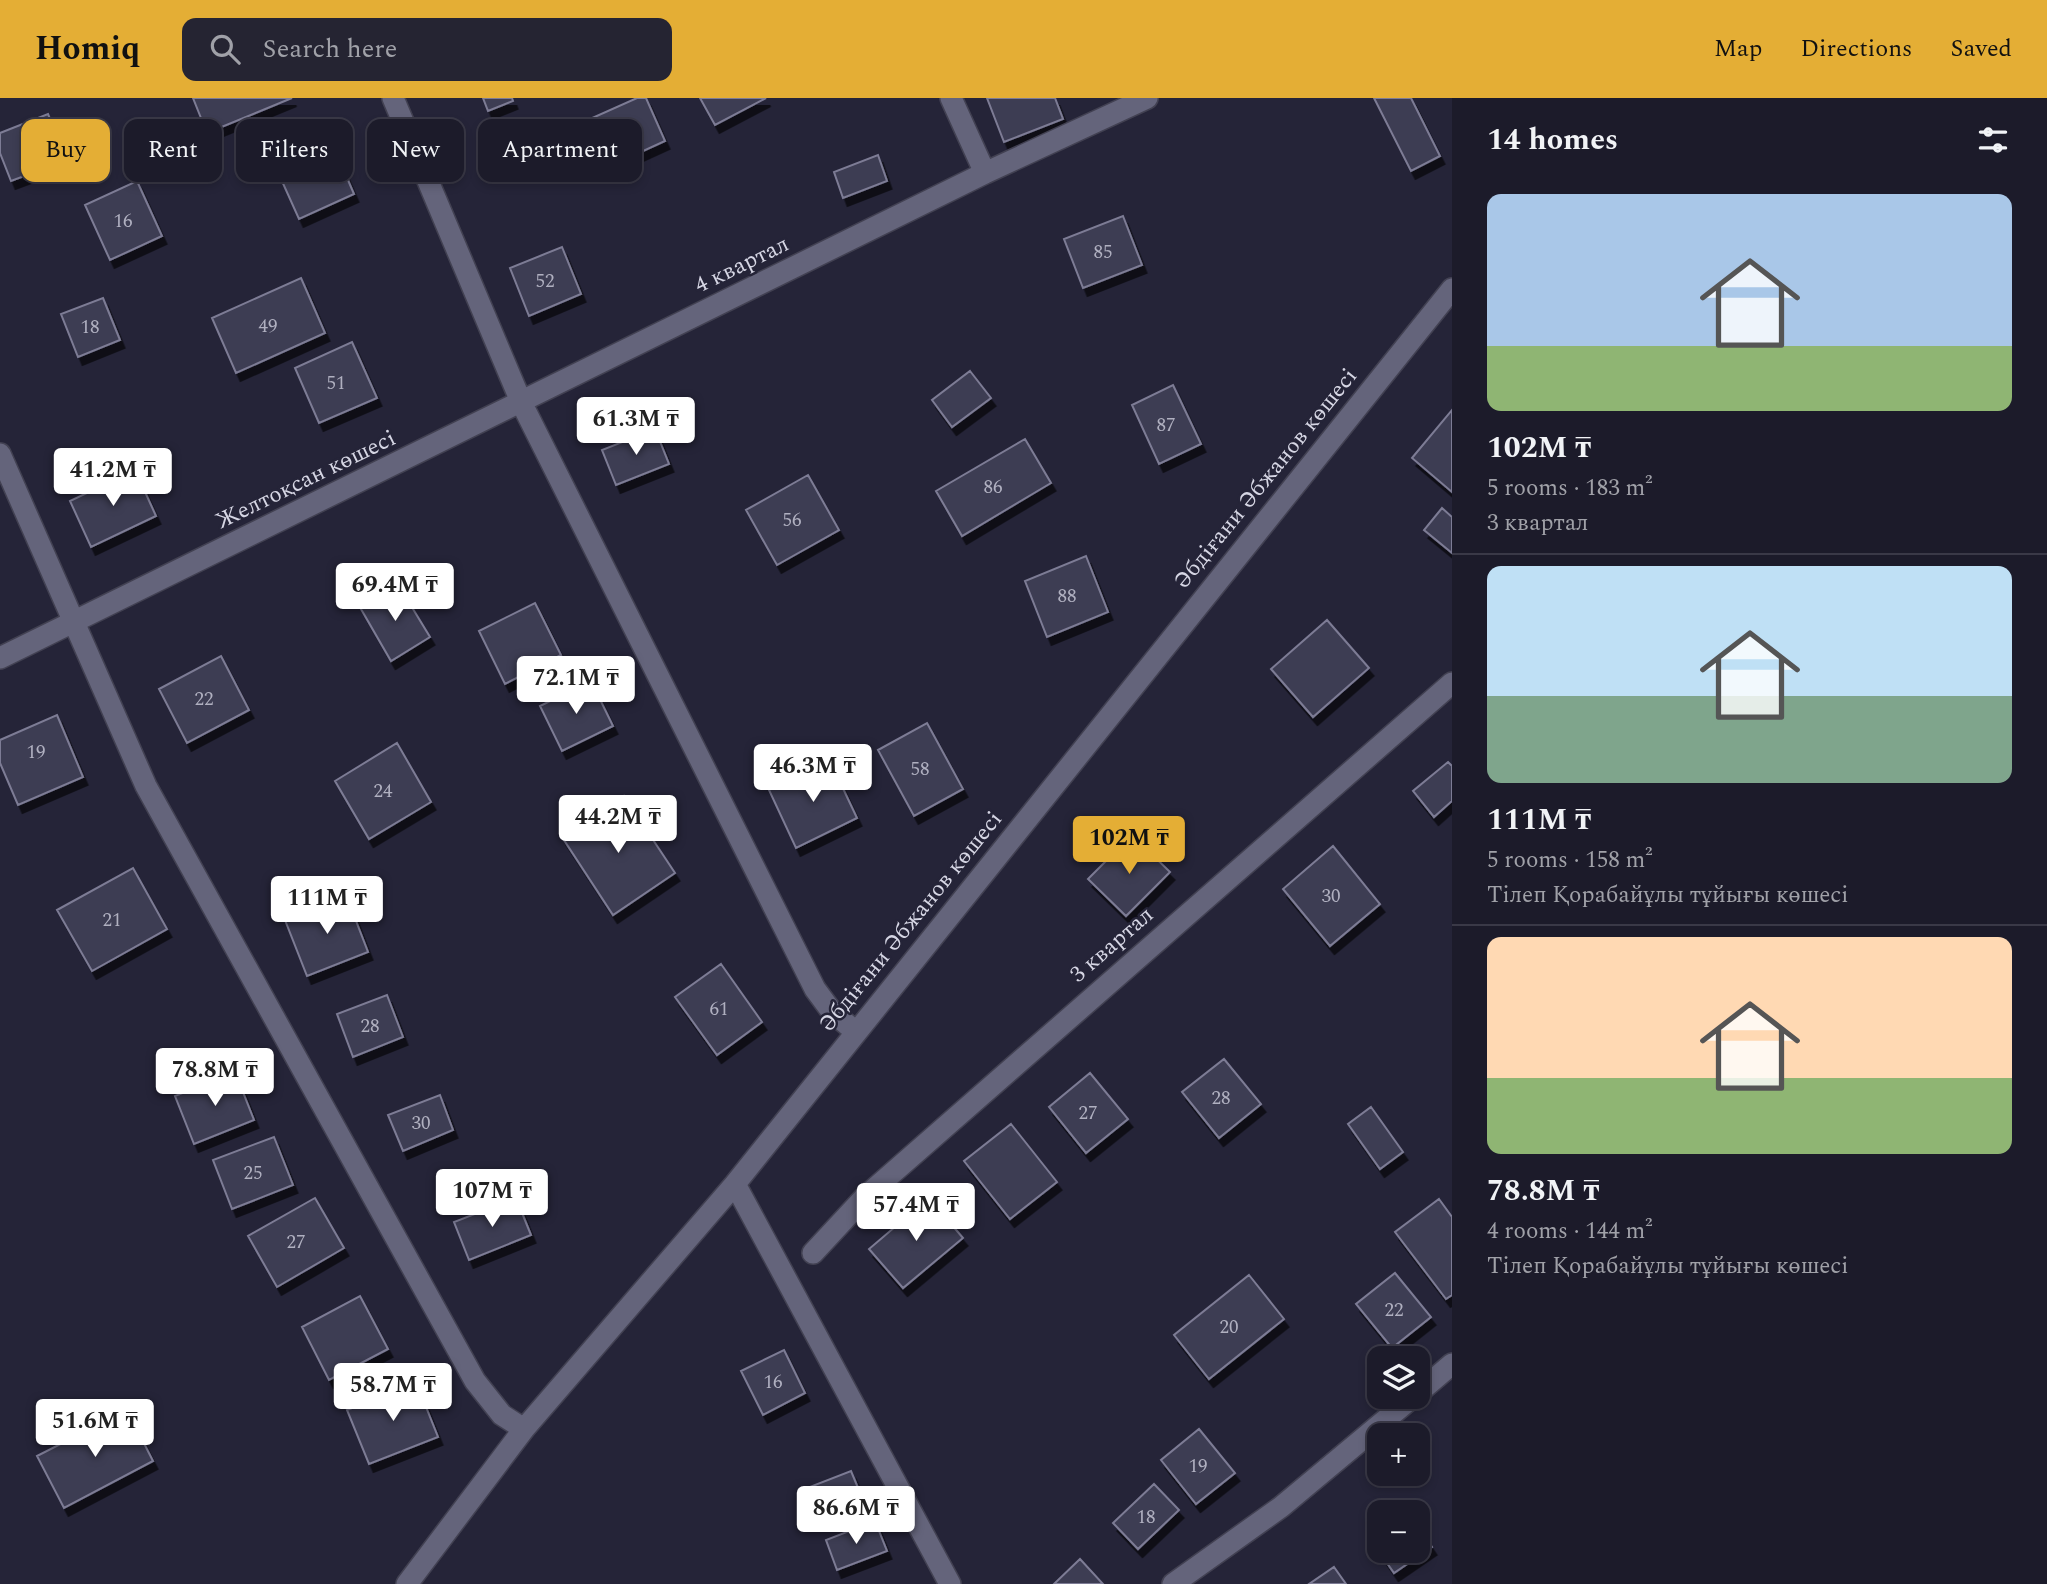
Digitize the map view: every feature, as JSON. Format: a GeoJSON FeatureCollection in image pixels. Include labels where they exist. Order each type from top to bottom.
{"type":"FeatureCollection","features":[{"type":"Feature","properties":{"kind":"street"},"geometry":{"type":"LineString","coordinates":[[393,98],[522,404],[816,989],[832,1012],[856,1032]]}},
{"type":"Feature","properties":{"kind":"street"},"geometry":{"type":"LineString","coordinates":[[951,98],[985,173]]}},
{"type":"Feature","properties":{"kind":"street","name":"4 квартал"},"geometry":{"type":"LineString","coordinates":[[522,404],[985,173],[1147,98]]}},
{"type":"Feature","properties":{"kind":"street","name":"Әбдіғани Әбжанов көшесі"},"geometry":{"type":"LineString","coordinates":[[407,1584],[524,1429],[736,1184],[1452,289]]}},
{"type":"Feature","properties":{"kind":"street","name":"Желтоқсан көшесі"},"geometry":{"type":"LineString","coordinates":[[0,658],[522,404]]}},
{"type":"Feature","properties":{"kind":"street"},"geometry":{"type":"LineString","coordinates":[[0,454],[146,786],[469,1368],[502,1415],[524,1429]]}},
{"type":"Feature","properties":{"kind":"street","name":"3 квартал"},"geometry":{"type":"LineString","coordinates":[[813,1253],[865,1197],[1452,683]]}},
{"type":"Feature","properties":{"kind":"street"},"geometry":{"type":"LineString","coordinates":[[736,1184],[949,1584]]}},
{"type":"Feature","properties":{"kind":"street"},"geometry":{"type":"LineString","coordinates":[[1430,1382],[1452,1364]]}},
{"type":"Feature","properties":{"kind":"street"},"geometry":{"type":"LineString","coordinates":[[1172,1584],[1282,1507],[1398,1409]]}},
{"type":"Feature","properties":{"kind":"building"},"geometry":{"type":"Polygon","coordinates":[[[193,98],[292,98],[222,127],[222,119],[201,119],[193,98]]]}},
{"type":"Feature","properties":{"kind":"building"},"geometry":{"type":"Polygon","coordinates":[[[483,98],[512,98],[513,101],[488,111],[483,98]]]}},
{"type":"Feature","properties":{"kind":"building"},"geometry":{"type":"Polygon","coordinates":[[[637,98],[646,98],[665,141],[642,152],[642,119],[590,119],[637,98]]]}},
{"type":"Feature","properties":{"kind":"building"},"geometry":{"type":"Polygon","coordinates":[[[700,98],[766,98],[715,125],[700,98]]]}},
{"type":"Feature","properties":{"kind":"building"},"geometry":{"type":"Polygon","coordinates":[[[987,98],[1055,98],[1063,119],[1004,142],[987,98]]]}},
{"type":"Feature","properties":{"kind":"building"},"geometry":{"type":"Polygon","coordinates":[[[1374,98],[1411,98],[1440,156],[1411,171],[1374,98]]]}},
{"type":"Feature","properties":{"kind":"building"},"geometry":{"type":"Polygon","coordinates":[[[48,114],[50,119],[35,119],[48,114]]]}},
{"type":"Feature","properties":{"kind":"building"},"geometry":{"type":"Polygon","coordinates":[[[21,125],[21,177],[11,181],[0,153],[0,133],[21,125]]]}},
{"type":"Feature","properties":{"kind":"building"},"geometry":{"type":"Polygon","coordinates":[[[878,155],[887,181],[843,198],[834,172],[878,155]]]}},
{"type":"Feature","properties":{"kind":"building"},"geometry":{"type":"Polygon","coordinates":[[[137,182],[162,236],[110,260],[85,205],[137,182]]]}},
{"type":"Feature","properties":{"kind":"building"},"geometry":{"type":"Polygon","coordinates":[[[282,182],[349,182],[354,194],[299,219],[282,182]]]}},
{"type":"Feature","properties":{"kind":"building"},"geometry":{"type":"Polygon","coordinates":[[[1123,216],[1142,265],[1083,288],[1064,239],[1123,216]]]}},
{"type":"Feature","properties":{"kind":"building"},"geometry":{"type":"Polygon","coordinates":[[[562,247],[581,294],[529,316],[510,268],[562,247]]]}},
{"type":"Feature","properties":{"kind":"building"},"geometry":{"type":"Polygon","coordinates":[[[301,278],[325,333],[236,373],[212,318],[301,278]]]}},
{"type":"Feature","properties":{"kind":"building"},"geometry":{"type":"Polygon","coordinates":[[[103,298],[120,340],[78,357],[61,314],[103,298]]]}},
{"type":"Feature","properties":{"kind":"building"},"geometry":{"type":"Polygon","coordinates":[[[352,342],[377,398],[319,423],[295,368],[352,342]]]}},
{"type":"Feature","properties":{"kind":"building"},"geometry":{"type":"Polygon","coordinates":[[[970,371],[991,398],[952,427],[932,400],[970,371]]]}},
{"type":"Feature","properties":{"kind":"building"},"geometry":{"type":"Polygon","coordinates":[[[1173,385],[1201,444],[1159,464],[1132,405],[1173,385]]]}},
{"type":"Feature","properties":{"kind":"building"},"geometry":{"type":"Polygon","coordinates":[[[1452,410],[1452,492],[1412,458],[1452,410]]]}},
{"type":"Feature","properties":{"kind":"building"},"geometry":{"type":"Polygon","coordinates":[[[655,429],[669,464],[616,485],[602,450],[655,429]]]}},
{"type":"Feature","properties":{"kind":"building"},"geometry":{"type":"Polygon","coordinates":[[[1025,439],[1051,483],[962,536],[936,491],[1025,439]]]}},
{"type":"Feature","properties":{"kind":"building"},"geometry":{"type":"Polygon","coordinates":[[[135,470],[156,516],[91,547],[70,501],[135,470]]]}},
{"type":"Feature","properties":{"kind":"building"},"geometry":{"type":"Polygon","coordinates":[[[808,475],[839,530],[777,565],[746,510],[808,475]]]}},
{"type":"Feature","properties":{"kind":"building"},"geometry":{"type":"Polygon","coordinates":[[[1442,508],[1452,517],[1452,553],[1424,530],[1442,508]]]}},
{"type":"Feature","properties":{"kind":"building"},"geometry":{"type":"Polygon","coordinates":[[[1086,556],[1108,612],[1047,637],[1025,581],[1086,556]]]}},
{"type":"Feature","properties":{"kind":"building"},"geometry":{"type":"Polygon","coordinates":[[[399,586],[430,637],[391,661],[361,609],[399,586]]]}},
{"type":"Feature","properties":{"kind":"building"},"geometry":{"type":"Polygon","coordinates":[[[535,603],[561,655],[505,684],[479,631],[535,603]]]}},
{"type":"Feature","properties":{"kind":"building"},"geometry":{"type":"Polygon","coordinates":[[[1327,620],[1369,668],[1313,717],[1271,669],[1327,620]]]}},
{"type":"Feature","properties":{"kind":"building"},"geometry":{"type":"Polygon","coordinates":[[[221,656],[249,710],[187,743],[159,689],[221,656]]]}},
{"type":"Feature","properties":{"kind":"building"},"geometry":{"type":"Polygon","coordinates":[[[591,681],[613,726],[562,751],[540,706],[591,681]]]}},
{"type":"Feature","properties":{"kind":"building"},"geometry":{"type":"Polygon","coordinates":[[[57,715],[83,777],[18,805],[0,763],[0,740],[57,715]]]}},
{"type":"Feature","properties":{"kind":"building"},"geometry":{"type":"Polygon","coordinates":[[[927,723],[963,789],[914,816],[878,750],[927,723]]]}},
{"type":"Feature","properties":{"kind":"building"},"geometry":{"type":"Polygon","coordinates":[[[397,743],[431,802],[369,839],[335,781],[397,743]]]}},
{"type":"Feature","properties":{"kind":"building"},"geometry":{"type":"Polygon","coordinates":[[[830,761],[857,818],[796,848],[769,790],[830,761]]]}},
{"type":"Feature","properties":{"kind":"building"},"geometry":{"type":"Polygon","coordinates":[[[1448,762],[1452,766],[1452,801],[1434,817],[1413,791],[1448,762]]]}},
{"type":"Feature","properties":{"kind":"building"},"geometry":{"type":"Polygon","coordinates":[[[624,796],[675,873],[613,915],[562,837],[624,796]]]}},
{"type":"Feature","properties":{"kind":"building"},"geometry":{"type":"Polygon","coordinates":[[[1132,835],[1170,872],[1126,916],[1088,879],[1132,835]]]}},
{"type":"Feature","properties":{"kind":"building"},"geometry":{"type":"Polygon","coordinates":[[[1333,846],[1380,904],[1330,946],[1283,889],[1333,846]]]}},
{"type":"Feature","properties":{"kind":"building"},"geometry":{"type":"Polygon","coordinates":[[[133,868],[167,929],[92,971],[57,910],[133,868]]]}},
{"type":"Feature","properties":{"kind":"building"},"geometry":{"type":"Polygon","coordinates":[[[346,895],[368,952],[307,976],[285,920],[346,895]]]}},
{"type":"Feature","properties":{"kind":"building"},"geometry":{"type":"Polygon","coordinates":[[[721,964],[762,1022],[717,1055],[675,997],[721,964]]]}},
{"type":"Feature","properties":{"kind":"building"},"geometry":{"type":"Polygon","coordinates":[[[387,995],[403,1037],[353,1057],[337,1014],[387,995]]]}},
{"type":"Feature","properties":{"kind":"building"},"geometry":{"type":"Polygon","coordinates":[[[1224,1059],[1261,1104],[1219,1138],[1182,1092],[1224,1059]]]}},
{"type":"Feature","properties":{"kind":"building"},"geometry":{"type":"Polygon","coordinates":[[[235,1072],[254,1120],[194,1144],[175,1096],[235,1072]]]}},
{"type":"Feature","properties":{"kind":"building"},"geometry":{"type":"Polygon","coordinates":[[[1090,1073],[1128,1119],[1086,1153],[1049,1107],[1090,1073]]]}},
{"type":"Feature","properties":{"kind":"building"},"geometry":{"type":"Polygon","coordinates":[[[440,1095],[453,1130],[403,1151],[388,1115],[440,1095]]]}},
{"type":"Feature","properties":{"kind":"building"},"geometry":{"type":"Polygon","coordinates":[[[1371,1107],[1403,1152],[1380,1169],[1348,1124],[1371,1107]]]}},
{"type":"Feature","properties":{"kind":"building"},"geometry":{"type":"Polygon","coordinates":[[[1011,1124],[1057,1182],[1010,1219],[964,1161],[1011,1124]]]}},
{"type":"Feature","properties":{"kind":"building"},"geometry":{"type":"Polygon","coordinates":[[[274,1137],[293,1185],[232,1209],[213,1160],[274,1137]]]}},
{"type":"Feature","properties":{"kind":"building"},"geometry":{"type":"Polygon","coordinates":[[[315,1198],[344,1248],[277,1287],[248,1236],[315,1198]]]}},
{"type":"Feature","properties":{"kind":"building"},"geometry":{"type":"Polygon","coordinates":[[[516,1198],[531,1235],[469,1260],[454,1222],[516,1198]]]}},
{"type":"Feature","properties":{"kind":"building"},"geometry":{"type":"Polygon","coordinates":[[[929,1198],[963,1238],[903,1288],[869,1249],[929,1198]]]}},
{"type":"Feature","properties":{"kind":"building"},"geometry":{"type":"Polygon","coordinates":[[[1439,1199],[1452,1217],[1452,1295],[1446,1299],[1395,1232],[1439,1199]]]}},
{"type":"Feature","properties":{"kind":"building"},"geometry":{"type":"Polygon","coordinates":[[[1395,1273],[1431,1317],[1395,1346],[1390,1346],[1356,1304],[1395,1273]]]}},
{"type":"Feature","properties":{"kind":"building"},"geometry":{"type":"Polygon","coordinates":[[[1249,1275],[1284,1319],[1209,1379],[1174,1335],[1249,1275]]]}},
{"type":"Feature","properties":{"kind":"building"},"geometry":{"type":"Polygon","coordinates":[[[360,1296],[388,1349],[329,1380],[302,1327],[360,1296]]]}},
{"type":"Feature","properties":{"kind":"building"},"geometry":{"type":"Polygon","coordinates":[[[784,1350],[805,1393],[763,1415],[741,1371],[784,1350]]]}},
{"type":"Feature","properties":{"kind":"building"},"geometry":{"type":"Polygon","coordinates":[[[416,1382],[438,1437],[369,1464],[347,1410],[416,1382]]]}},
{"type":"Feature","properties":{"kind":"building"},"geometry":{"type":"Polygon","coordinates":[[[127,1410],[153,1461],[64,1508],[37,1456],[127,1410]]]}},
{"type":"Feature","properties":{"kind":"building"},"geometry":{"type":"Polygon","coordinates":[[[1199,1429],[1235,1473],[1196,1504],[1161,1460],[1199,1429]]]}},
{"type":"Feature","properties":{"kind":"building"},"geometry":{"type":"Polygon","coordinates":[[[851,1471],[863,1500],[814,1520],[802,1490],[851,1471]]]}},
{"type":"Feature","properties":{"kind":"building"},"geometry":{"type":"Polygon","coordinates":[[[1154,1484],[1179,1510],[1138,1549],[1113,1523],[1154,1484]]]}},
{"type":"Feature","properties":{"kind":"building"},"geometry":{"type":"Polygon","coordinates":[[[875,1521],[887,1551],[837,1570],[826,1540],[875,1521]]]}},
{"type":"Feature","properties":{"kind":"building"},"geometry":{"type":"Polygon","coordinates":[[[1080,1559],[1103,1584],[1054,1584],[1080,1559]]]}},
{"type":"Feature","properties":{"kind":"building"},"geometry":{"type":"Polygon","coordinates":[[[1387,1563],[1409,1563],[1394,1573],[1387,1563]]]}},
{"type":"Feature","properties":{"kind":"building"},"geometry":{"type":"Polygon","coordinates":[[[1334,1567],[1346,1584],[1309,1584],[1334,1567]]]}}]}
